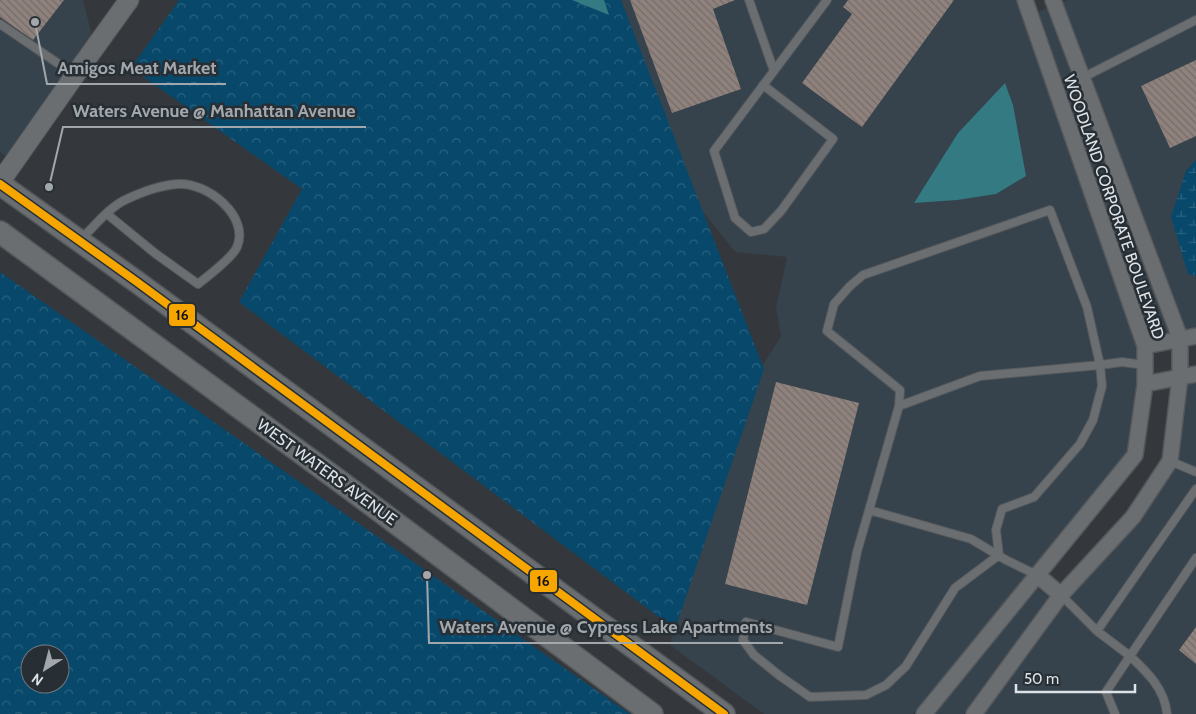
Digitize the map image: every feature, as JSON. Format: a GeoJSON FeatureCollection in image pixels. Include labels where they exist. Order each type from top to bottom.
{"type":"FeatureCollection","features":[{"type":"Feature","properties":{"kind":"main road"},"geometry":{"type":"LineString","coordinates":[[0,183],[724,714]]}},
{"type":"Feature","properties":{"kind":"main road","name":"WEST WATERS AVENUE"},"geometry":{"type":"LineString","coordinates":[[0,232],[338,480],[652,714]]}},
{"type":"Feature","properties":{"kind":"street"},"geometry":{"type":"LineString","coordinates":[[0,183],[75,74],[129,0]]}},
{"type":"Feature","properties":{"kind":"street"},"geometry":{"type":"LineString","coordinates":[[1026,4],[1044,0]]}},
{"type":"Feature","properties":{"kind":"street","name":"WOODLAND CORPORATE BOULEVARD"},"geometry":{"type":"LineString","coordinates":[[974,714],[1061,595],[1133,518],[1170,461],[1180,377],[1180,338],[1053,0]]}},
{"type":"Feature","properties":{"kind":"street","name":"WOODLAND CORPORATE BOULEVARD"},"geometry":{"type":"LineString","coordinates":[[924,714],[1135,455],[1145,384],[1145,346],[1026,4]]}},
{"type":"Feature","properties":{"kind":"street"},"geometry":{"type":"LineString","coordinates":[[1145,346],[1196,336]]}},
{"type":"Feature","properties":{"kind":"street"},"geometry":{"type":"LineString","coordinates":[[1145,384],[1196,374]]}},
{"type":"Feature","properties":{"kind":"street"},"geometry":{"type":"LineString","coordinates":[[1037,575],[1061,595]]}},
{"type":"Feature","properties":{"kind":"lane"},"geometry":{"type":"LineString","coordinates":[[749,0],[774,71]]}},
{"type":"Feature","properties":{"kind":"lane"},"geometry":{"type":"LineString","coordinates":[[763,85],[833,139],[781,211],[764,229],[751,232],[735,218],[714,151],[763,85],[827,0]]}},
{"type":"Feature","properties":{"kind":"lane"},"geometry":{"type":"LineString","coordinates":[[1082,78],[1196,20]]}},
{"type":"Feature","properties":{"kind":"lane"},"geometry":{"type":"LineString","coordinates":[[0,24],[75,74]]}},
{"type":"Feature","properties":{"kind":"lane"},"geometry":{"type":"LineString","coordinates":[[80,241],[108,214],[126,199],[179,184],[196,186],[213,195],[233,214],[238,223],[239,234],[236,248],[212,274],[198,284],[156,254],[108,214]]}},
{"type":"Feature","properties":{"kind":"lane"},"geometry":{"type":"LineString","coordinates":[[1050,210],[1087,307],[1100,365],[1102,386],[1094,420],[1080,444],[1034,498],[1002,509],[996,530],[998,555],[955,588],[906,666],[886,685],[866,695],[810,697],[754,655],[743,640],[746,622],[838,647],[857,552],[899,406],[900,390],[827,331],[834,304],[850,286],[863,276],[1050,210]]}},
{"type":"Feature","properties":{"kind":"lane"},"geometry":{"type":"LineString","coordinates":[[899,406],[980,376],[1122,362],[1145,365]]}},
{"type":"Feature","properties":{"kind":"lane"},"geometry":{"type":"LineString","coordinates":[[1170,461],[1196,472]]}},
{"type":"Feature","properties":{"kind":"lane"},"geometry":{"type":"LineString","coordinates":[[1097,630],[1196,489]]}},
{"type":"Feature","properties":{"kind":"lane"},"geometry":{"type":"LineString","coordinates":[[869,510],[971,539],[1037,575]]}},
{"type":"Feature","properties":{"kind":"lane"},"geometry":{"type":"LineString","coordinates":[[1115,714],[1106,692],[1196,558]]}},
{"type":"Feature","properties":{"kind":"lane"},"geometry":{"type":"LineString","coordinates":[[1061,595],[1097,630],[1148,673],[1162,692],[1167,714]]}},
{"type":"Feature","properties":{"kind":"shaded area"},"geometry":{"type":"Polygon","coordinates":[[[0,0],[83,0],[92,36],[59,80],[7,157],[0,152],[0,0]]]}},
{"type":"Feature","properties":{"kind":"shaded area"},"geometry":{"type":"Polygon","coordinates":[[[572,0],[604,0],[609,15],[572,0]]]}},
{"type":"Feature","properties":{"kind":"shaded area"},"geometry":{"type":"Polygon","coordinates":[[[616,0],[1016,0],[1137,348],[1136,384],[1127,452],[913,714],[764,714],[670,645],[716,470],[743,397],[781,336],[776,308],[787,257],[735,252],[697,204],[616,0]]]}},
{"type":"Feature","properties":{"kind":"shaded area"},"geometry":{"type":"Polygon","coordinates":[[[1068,0],[1196,0],[1196,160],[1186,171],[1188,274],[1196,276],[1196,327],[1186,329],[1063,2],[1068,0]]]}},
{"type":"Feature","properties":{"kind":"shaded area"},"geometry":{"type":"Polygon","coordinates":[[[1047,8],[1168,332],[1151,336],[1038,12],[1047,8]]]}},
{"type":"Feature","properties":{"kind":"shaded area"},"geometry":{"type":"Polygon","coordinates":[[[1005,83],[1013,105],[1026,176],[996,194],[957,200],[914,203],[958,133],[1005,83]]]}},
{"type":"Feature","properties":{"kind":"shaded area"},"geometry":{"type":"Polygon","coordinates":[[[1196,383],[1196,714],[984,714],[1067,601],[1138,523],[1177,465],[1188,384],[1196,383]]]}},
{"type":"Feature","properties":{"kind":"shaded area"},"geometry":{"type":"Polygon","coordinates":[[[1037,588],[1049,598],[964,714],[934,714],[1037,588]]]}},
{"type":"Feature","properties":{"kind":"green space"},"geometry":{"type":"Polygon","coordinates":[[[179,0],[621,0],[764,369],[675,629],[239,302],[302,189],[131,68],[179,0]]]}},
{"type":"Feature","properties":{"kind":"green space"},"geometry":{"type":"Polygon","coordinates":[[[1196,160],[1196,276],[1188,274],[1171,217],[1186,171],[1196,160]]]}},
{"type":"Feature","properties":{"kind":"green space"},"geometry":{"type":"Polygon","coordinates":[[[0,272],[630,714],[0,714],[0,272]]]}},
{"type":"Feature","properties":{"kind":"building"},"geometry":{"type":"Polygon","coordinates":[[[0,0],[64,0],[33,40],[0,17],[0,0]]]}},
{"type":"Feature","properties":{"kind":"building"},"geometry":{"type":"Polygon","coordinates":[[[630,0],[735,0],[713,9],[741,89],[672,113],[630,0]]]}},
{"type":"Feature","properties":{"kind":"building"},"geometry":{"type":"Polygon","coordinates":[[[848,0],[954,0],[862,127],[802,83],[852,14],[843,7],[848,0]]]}},
{"type":"Feature","properties":{"kind":"building"},"geometry":{"type":"Polygon","coordinates":[[[1196,60],[1196,136],[1170,148],[1141,86],[1196,60]]]}},
{"type":"Feature","properties":{"kind":"building"},"geometry":{"type":"Polygon","coordinates":[[[776,382],[859,403],[807,605],[725,584],[776,382]]]}},
{"type":"Feature","properties":{"kind":"building"},"geometry":{"type":"Polygon","coordinates":[[[1196,627],[1196,664],[1179,650],[1196,627]]]}},
{"type":"Feature","properties":{"kind":"transit line","name":"16"},"geometry":{"type":"LineString","coordinates":[[0,184],[137,282],[724,714]]}},
{"type":"Feature","properties":{"kind":"place","name":"Amigos Meat Market"},"geometry":{"type":"Point","coordinates":[35,22]}},
{"type":"Feature","properties":{"kind":"place","name":"Waters Avenue @ Manhattan Avenue"},"geometry":{"type":"Point","coordinates":[49,187]}},
{"type":"Feature","properties":{"kind":"place","name":"Waters Avenue @ Cypress Lake Apartments"},"geometry":{"type":"Point","coordinates":[427,575]}}]}
